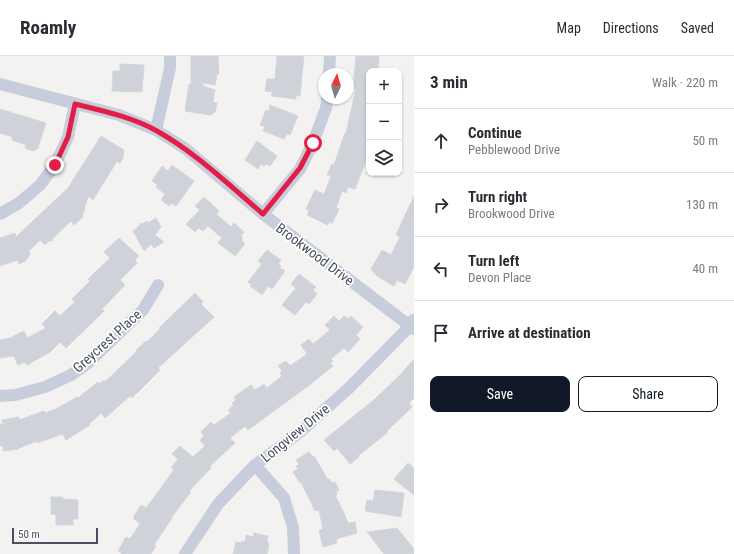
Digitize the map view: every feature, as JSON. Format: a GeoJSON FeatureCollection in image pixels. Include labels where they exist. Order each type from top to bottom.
{"type":"FeatureCollection","features":[{"type":"Feature","properties":{"kind":"street"},"geometry":{"type":"LineString","coordinates":[[156,130],[170,68],[170,56]]}},
{"type":"Feature","properties":{"kind":"street"},"geometry":{"type":"LineString","coordinates":[[329,68],[330,56]]}},
{"type":"Feature","properties":{"kind":"street","name":"Brookwood Drive"},"geometry":{"type":"LineString","coordinates":[[0,84],[119,115],[156,130],[186,149],[263,214],[413,325]]}},
{"type":"Feature","properties":{"kind":"street"},"geometry":{"type":"LineString","coordinates":[[0,214],[19,203],[40,185],[55,165],[68,137],[75,104]]}},
{"type":"Feature","properties":{"kind":"street"},"geometry":{"type":"LineString","coordinates":[[263,214],[300,168],[313,143],[326,104]]}},
{"type":"Feature","properties":{"kind":"street","name":"Greycrest Place"},"geometry":{"type":"LineString","coordinates":[[0,396],[15,395],[45,387],[71,375],[88,363],[143,310],[158,285]]}},
{"type":"Feature","properties":{"kind":"street","name":"Longview Drive"},"geometry":{"type":"LineString","coordinates":[[185,554],[218,504],[255,465],[305,427],[349,388],[413,325]]}},
{"type":"Feature","properties":{"kind":"street"},"geometry":{"type":"LineString","coordinates":[[255,465],[284,498],[293,527],[294,554]]}},
{"type":"Feature","properties":{"kind":"building"},"geometry":{"type":"Polygon","coordinates":[[[191,56],[218,56],[219,74],[217,74],[215,85],[203,83],[203,86],[215,90],[213,102],[217,103],[215,112],[210,115],[185,111],[189,84],[191,84],[191,56]]]}},
{"type":"Feature","properties":{"kind":"building"},"geometry":{"type":"Polygon","coordinates":[[[277,56],[304,56],[300,96],[296,95],[296,99],[271,96],[273,92],[265,91],[267,79],[275,79],[277,56]]]}},
{"type":"Feature","properties":{"kind":"building"},"geometry":{"type":"Polygon","coordinates":[[[356,56],[379,56],[378,68],[366,68],[366,161],[355,189],[348,187],[346,193],[342,191],[336,208],[339,209],[332,223],[329,222],[328,225],[307,215],[309,211],[306,209],[315,190],[324,194],[331,176],[327,175],[332,164],[334,165],[346,133],[353,104],[354,104],[356,89],[354,88],[356,56]]]}},
{"type":"Feature","properties":{"kind":"building"},"geometry":{"type":"Polygon","coordinates":[[[120,64],[144,65],[142,92],[112,91],[113,71],[120,71],[120,64]]]}},
{"type":"Feature","properties":{"kind":"building"},"geometry":{"type":"Polygon","coordinates":[[[270,105],[298,116],[290,135],[287,134],[284,139],[263,131],[265,127],[260,125],[266,110],[269,111],[270,105]]]}},
{"type":"Feature","properties":{"kind":"building"},"geometry":{"type":"Polygon","coordinates":[[[0,109],[46,123],[38,148],[33,151],[25,148],[26,145],[12,140],[13,137],[0,133],[0,109]]]}},
{"type":"Feature","properties":{"kind":"building"},"geometry":{"type":"Polygon","coordinates":[[[101,136],[124,150],[123,158],[120,163],[117,161],[93,200],[88,196],[82,218],[74,225],[71,221],[53,238],[53,241],[49,241],[45,245],[40,240],[29,251],[30,255],[25,261],[19,264],[18,260],[0,266],[0,238],[15,233],[16,237],[68,188],[101,136]]]}},
{"type":"Feature","properties":{"kind":"building"},"geometry":{"type":"Polygon","coordinates":[[[257,141],[277,156],[270,166],[266,164],[264,166],[261,164],[258,169],[245,160],[257,141]]]}},
{"type":"Feature","properties":{"kind":"building"},"geometry":{"type":"Polygon","coordinates":[[[172,165],[194,181],[176,206],[171,203],[169,206],[161,200],[165,194],[156,187],[158,185],[152,181],[162,166],[168,171],[172,165]]]}},
{"type":"Feature","properties":{"kind":"building"},"geometry":{"type":"Polygon","coordinates":[[[414,196],[414,267],[405,284],[397,280],[394,286],[377,276],[371,269],[382,250],[391,255],[400,237],[396,235],[414,196]]]}},
{"type":"Feature","properties":{"kind":"building"},"geometry":{"type":"Polygon","coordinates":[[[204,197],[219,211],[216,214],[231,227],[234,223],[244,232],[241,236],[243,238],[241,240],[245,244],[235,256],[218,243],[222,238],[208,226],[203,231],[199,228],[195,232],[186,224],[200,210],[195,206],[204,197]]]}},
{"type":"Feature","properties":{"kind":"building"},"geometry":{"type":"Polygon","coordinates":[[[156,218],[161,227],[155,235],[164,242],[154,248],[151,244],[144,251],[133,231],[138,228],[137,227],[141,224],[140,223],[142,224],[147,221],[148,223],[156,218]]]}},
{"type":"Feature","properties":{"kind":"building"},"geometry":{"type":"Polygon","coordinates":[[[119,238],[139,256],[135,260],[137,263],[120,280],[125,285],[102,309],[104,311],[66,348],[60,342],[50,352],[27,365],[25,362],[18,365],[14,356],[0,358],[0,340],[10,338],[24,331],[27,338],[46,328],[42,324],[55,311],[60,316],[75,302],[72,299],[90,281],[88,279],[110,258],[104,252],[119,238]]]}},
{"type":"Feature","properties":{"kind":"building"},"geometry":{"type":"Polygon","coordinates":[[[267,250],[281,260],[278,264],[281,266],[280,268],[285,271],[272,289],[268,286],[262,295],[250,286],[252,285],[248,282],[262,264],[258,261],[267,250]]]}},
{"type":"Feature","properties":{"kind":"building"},"geometry":{"type":"Polygon","coordinates":[[[299,274],[316,287],[313,290],[317,294],[309,304],[306,302],[295,315],[282,305],[296,288],[291,284],[299,274]]]}},
{"type":"Feature","properties":{"kind":"building"},"geometry":{"type":"Polygon","coordinates":[[[195,293],[203,302],[201,304],[214,317],[158,368],[160,370],[132,398],[130,396],[105,418],[101,413],[89,424],[90,425],[66,440],[63,434],[37,443],[37,441],[19,449],[3,451],[3,447],[0,445],[0,424],[3,424],[2,420],[19,417],[19,420],[44,411],[45,413],[56,409],[77,397],[78,398],[98,382],[99,384],[104,380],[105,382],[195,293]]]}},
{"type":"Feature","properties":{"kind":"building"},"geometry":{"type":"Polygon","coordinates":[[[334,316],[339,321],[344,316],[348,319],[351,316],[363,327],[356,335],[360,339],[348,352],[344,348],[331,359],[333,361],[330,363],[333,366],[308,386],[248,430],[245,426],[230,438],[235,443],[210,466],[211,468],[189,491],[191,492],[171,518],[154,545],[156,546],[151,554],[123,554],[118,551],[126,537],[130,539],[140,524],[133,518],[141,505],[146,508],[174,470],[171,468],[178,459],[172,454],[180,446],[193,457],[205,446],[200,440],[204,436],[201,432],[211,422],[214,425],[231,413],[228,410],[234,405],[232,403],[236,400],[234,397],[251,385],[255,390],[264,384],[267,388],[282,376],[280,373],[282,371],[278,366],[286,361],[290,366],[307,354],[301,345],[309,339],[313,344],[330,330],[325,325],[334,316]]]}},
{"type":"Feature","properties":{"kind":"building"},"geometry":{"type":"Polygon","coordinates":[[[414,359],[414,398],[409,403],[412,407],[387,431],[388,432],[350,464],[337,448],[334,451],[324,440],[375,399],[414,359]]]}},
{"type":"Feature","properties":{"kind":"building"},"geometry":{"type":"Polygon","coordinates":[[[309,452],[313,457],[314,456],[328,480],[329,479],[332,483],[335,482],[339,490],[336,492],[337,495],[335,495],[348,523],[355,522],[357,533],[336,539],[337,543],[323,547],[319,530],[323,529],[319,510],[315,511],[301,482],[300,483],[293,472],[298,469],[296,466],[299,464],[296,460],[309,452]]]}},
{"type":"Feature","properties":{"kind":"building"},"geometry":{"type":"Polygon","coordinates":[[[408,463],[414,468],[414,495],[394,479],[408,463]]]}},
{"type":"Feature","properties":{"kind":"building"},"geometry":{"type":"Polygon","coordinates":[[[375,490],[404,493],[401,517],[365,511],[367,500],[373,501],[375,490]]]}},
{"type":"Feature","properties":{"kind":"building"},"geometry":{"type":"Polygon","coordinates":[[[51,497],[63,497],[63,499],[78,500],[78,519],[73,519],[73,525],[56,525],[56,515],[51,514],[51,497]]]}},
{"type":"Feature","properties":{"kind":"building"},"geometry":{"type":"Polygon","coordinates":[[[397,528],[414,549],[414,554],[384,554],[367,532],[397,528]]]}},
{"type":"Feature","properties":{"kind":"building"},"geometry":{"type":"Polygon","coordinates":[[[254,533],[268,536],[267,542],[269,543],[267,554],[233,554],[236,542],[245,542],[246,535],[253,537],[254,533]]]}},
{"type":"Feature","properties":{"kind":"route"},"geometry":{"type":"LineString","coordinates":[[55,165],[68,137],[75,104],[119,115],[156,130],[186,149],[263,214],[300,168],[313,143]]}}]}
